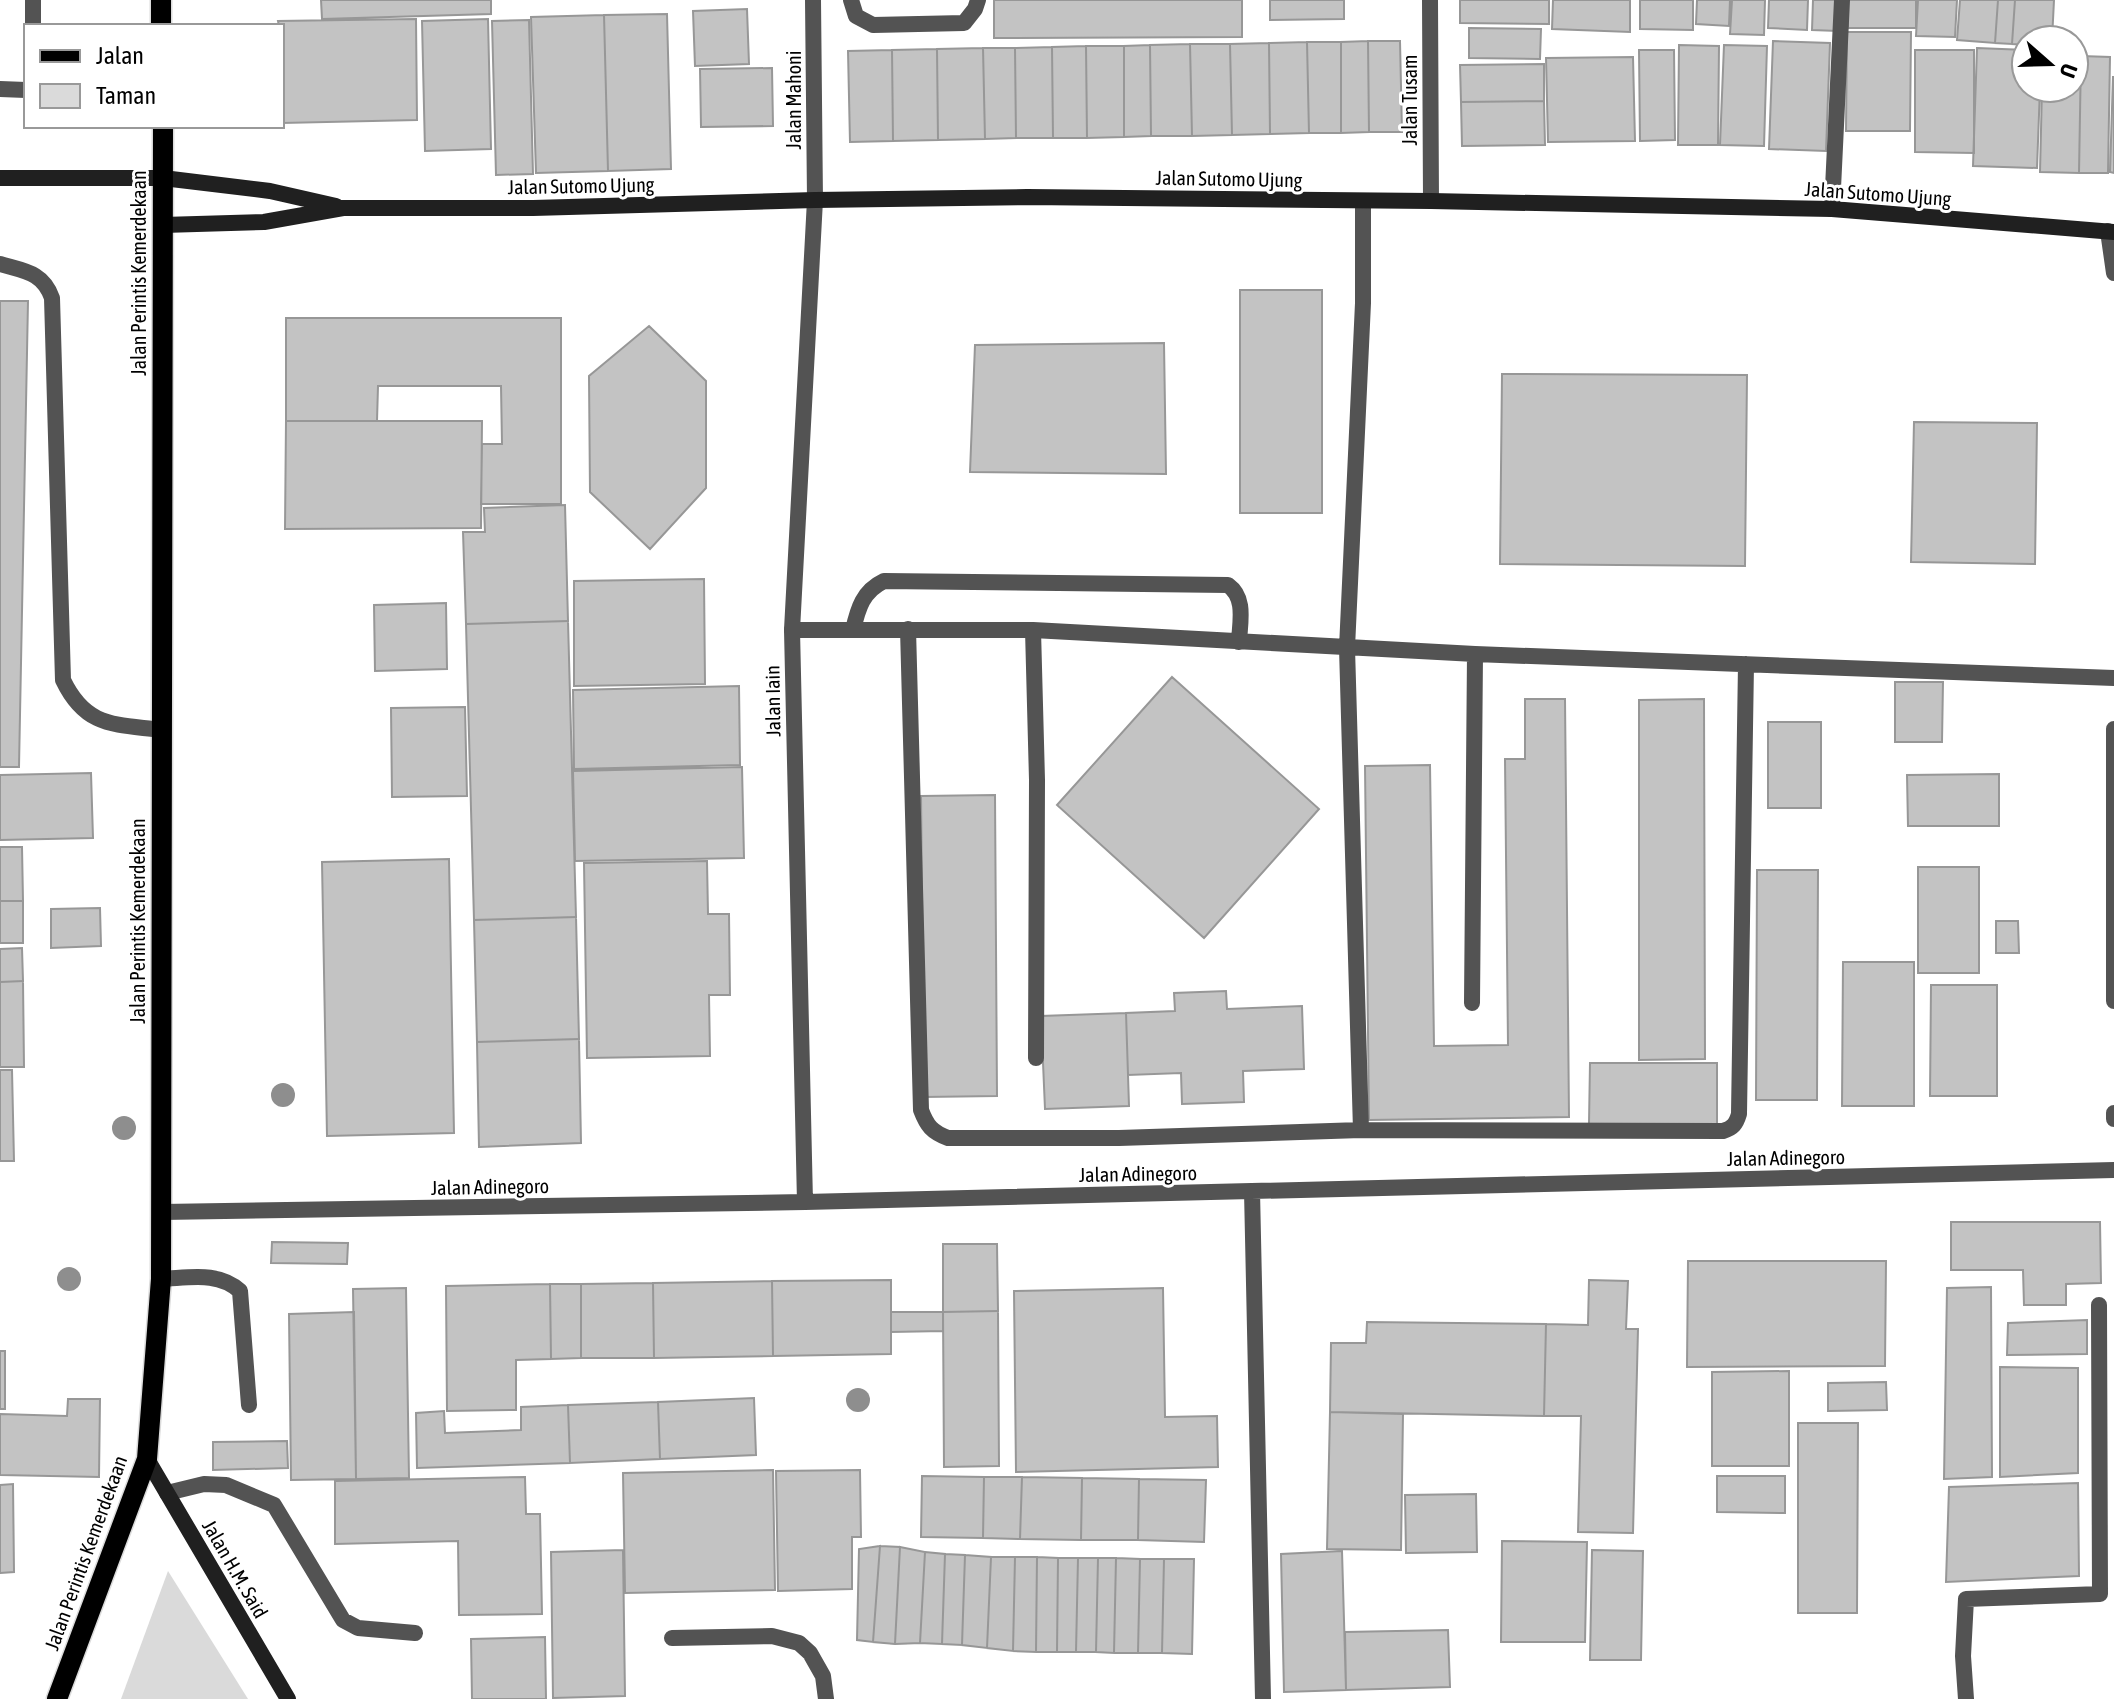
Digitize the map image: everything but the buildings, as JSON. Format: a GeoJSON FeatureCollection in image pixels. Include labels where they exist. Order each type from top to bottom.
{"type":"FeatureCollection","features":[{"type":"Feature","properties":{"kind":"main road"},"geometry":{"type":"LineString","coordinates":[[161,0],[161,24]]}},
{"type":"Feature","properties":{"kind":"main road","name":"Jalan Perintis Kemerdekaan"},"geometry":{"type":"LineString","coordinates":[[57,1699],[147,1459],[161,1279],[163,128]]}},
{"type":"Feature","properties":{"kind":"main road","name":"Jalan Sutomo Ujung"},"geometry":{"type":"LineString","coordinates":[[0,178],[163,178],[270,191],[343,208]]}},
{"type":"Feature","properties":{"kind":"main road","name":"Jalan Sutomo Ujung"},"geometry":{"type":"LineString","coordinates":[[163,225],[264,222],[343,208],[533,208],[1042,197],[1832,209],[2111,232]]}},
{"type":"Feature","properties":{"kind":"main road","name":"Jalan H.M. Said"},"geometry":{"type":"LineString","coordinates":[[147,1459],[288,1699]]}},
{"type":"Feature","properties":{"kind":"street"},"geometry":{"type":"LineString","coordinates":[[33,0],[33,24]]}},
{"type":"Feature","properties":{"kind":"street","name":"Jalan Mahoni"},"geometry":{"type":"LineString","coordinates":[[813,0],[815,200]]}},
{"type":"Feature","properties":{"kind":"street"},"geometry":{"type":"LineString","coordinates":[[851,0],[856,16],[873,25],[964,23],[978,0]]}},
{"type":"Feature","properties":{"kind":"street","name":"Jalan Tusam"},"geometry":{"type":"LineString","coordinates":[[1430,0],[1431,201]]}},
{"type":"Feature","properties":{"kind":"street"},"geometry":{"type":"LineString","coordinates":[[1832,209],[1842,0]]}},
{"type":"Feature","properties":{"kind":"street"},"geometry":{"type":"LineString","coordinates":[[0,89],[24,90]]}},
{"type":"Feature","properties":{"kind":"street","name":"Jalan Iain"},"geometry":{"type":"LineString","coordinates":[[805,1202],[792,630],[815,200]]}},
{"type":"Feature","properties":{"kind":"street"},"geometry":{"type":"LineString","coordinates":[[1361,1130],[1347,648],[1363,303],[1363,201]]}},
{"type":"Feature","properties":{"kind":"street"},"geometry":{"type":"LineString","coordinates":[[2111,232],[2114,273]]}},
{"type":"Feature","properties":{"kind":"street"},"geometry":{"type":"LineString","coordinates":[[0,264],[39,277],[47,284],[52,298],[63,680],[71,698],[90,716],[109,723],[161,730]]}},
{"type":"Feature","properties":{"kind":"street"},"geometry":{"type":"LineString","coordinates":[[853,630],[861,601],[871,587],[884,581],[1228,585],[1240,599],[1239,642]]}},
{"type":"Feature","properties":{"kind":"street"},"geometry":{"type":"LineString","coordinates":[[908,629],[921,1110],[927,1126],[948,1138],[1119,1138],[1361,1130],[1723,1131],[1737,1123],[1746,664]]}},
{"type":"Feature","properties":{"kind":"street"},"geometry":{"type":"LineString","coordinates":[[792,630],[1033,630],[1475,654],[2114,678]]}},
{"type":"Feature","properties":{"kind":"street"},"geometry":{"type":"LineString","coordinates":[[1033,630],[1037,780],[1036,1058]]}},
{"type":"Feature","properties":{"kind":"street"},"geometry":{"type":"LineString","coordinates":[[1472,1003],[1475,654]]}},
{"type":"Feature","properties":{"kind":"street"},"geometry":{"type":"LineString","coordinates":[[2114,729],[2114,1001]]}},
{"type":"Feature","properties":{"kind":"street"},"geometry":{"type":"LineString","coordinates":[[2114,1113],[2114,1119]]}},
{"type":"Feature","properties":{"kind":"street","name":"Jalan Adinegoro"},"geometry":{"type":"LineString","coordinates":[[162,1212],[805,1202],[2114,1170]]}},
{"type":"Feature","properties":{"kind":"street"},"geometry":{"type":"LineString","coordinates":[[1252,1191],[1263,1699]]}},
{"type":"Feature","properties":{"kind":"street"},"geometry":{"type":"LineString","coordinates":[[161,1279],[211,1277],[228,1282],[240,1291],[249,1405]]}},
{"type":"Feature","properties":{"kind":"street"},"geometry":{"type":"LineString","coordinates":[[1966,1699],[1963,1656],[1966,1599],[2100,1594],[2099,1305]]}},
{"type":"Feature","properties":{"kind":"street"},"geometry":{"type":"LineString","coordinates":[[167,1493],[204,1484],[226,1485],[274,1505],[343,1620],[358,1628],[415,1633]]}},
{"type":"Feature","properties":{"kind":"street"},"geometry":{"type":"LineString","coordinates":[[672,1638],[772,1636],[799,1643],[810,1653],[823,1676],[826,1699]]}},
{"type":"Feature","properties":{"kind":"green space"},"geometry":{"type":"Polygon","coordinates":[[[168,1571],[248,1699],[121,1699],[168,1571]]]}}]}
